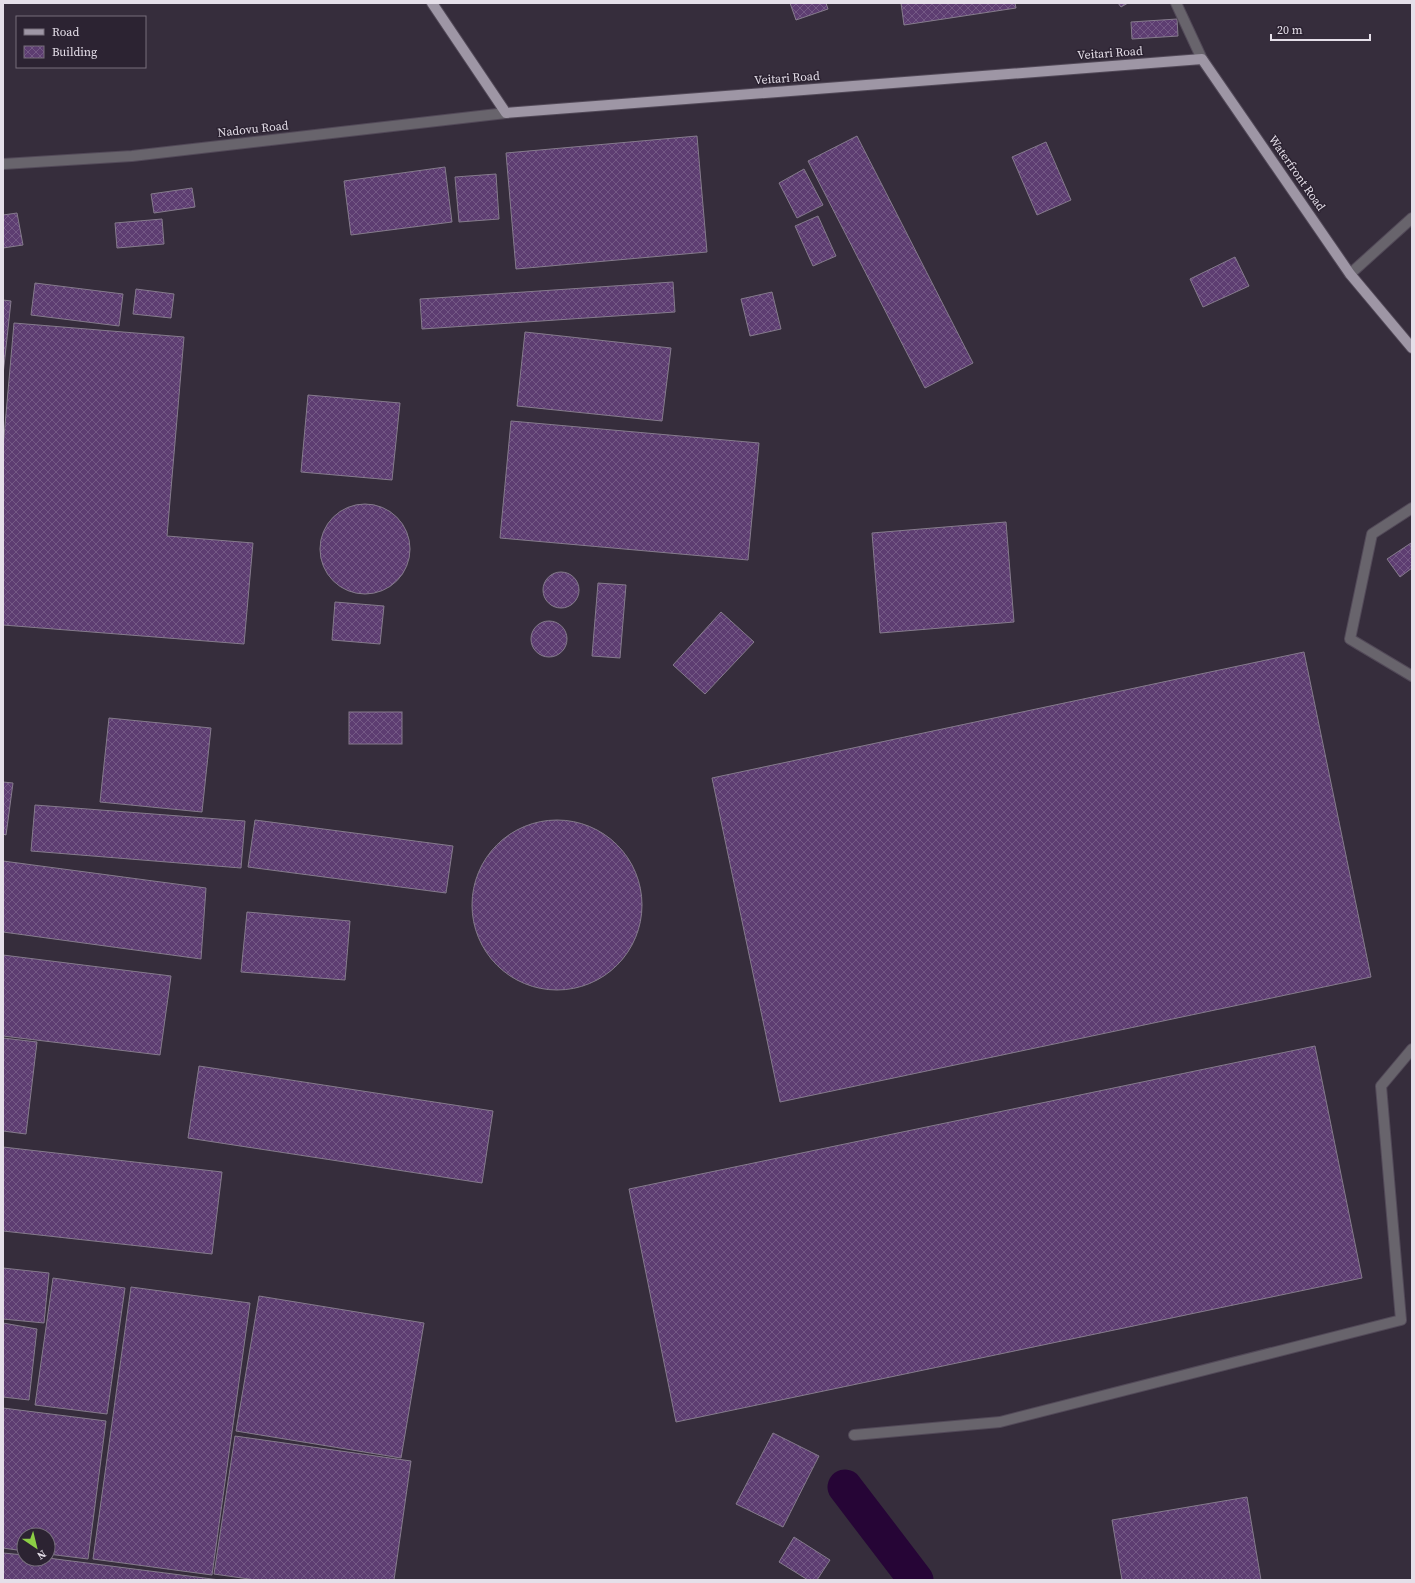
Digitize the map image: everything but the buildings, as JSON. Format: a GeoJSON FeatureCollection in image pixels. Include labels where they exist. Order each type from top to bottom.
{"type":"FeatureCollection","features":[{"type":"Feature","properties":{"kind":"main road"},"geometry":{"type":"LineString","coordinates":[[432,3],[506,113]]}},
{"type":"Feature","properties":{"kind":"main road","name":"Veitari Road"},"geometry":{"type":"LineString","coordinates":[[506,113],[1202,59]]}},
{"type":"Feature","properties":{"kind":"main road","name":"Waterfront Road"},"geometry":{"type":"LineString","coordinates":[[1202,59],[1350,274],[1412,348]]}},
{"type":"Feature","properties":{"kind":"lane","name":"Waterfront Road"},"geometry":{"type":"LineString","coordinates":[[1176,3],[1202,59]]}},
{"type":"Feature","properties":{"kind":"lane","name":"Nadovu Road"},"geometry":{"type":"LineString","coordinates":[[3,164],[132,156],[506,113]]}},
{"type":"Feature","properties":{"kind":"lane"},"geometry":{"type":"LineString","coordinates":[[1350,274],[1412,218]]}},
{"type":"Feature","properties":{"kind":"lane"},"geometry":{"type":"LineString","coordinates":[[1412,508],[1372,534],[1350,639],[1412,676]]}},
{"type":"Feature","properties":{"kind":"lane"},"geometry":{"type":"LineString","coordinates":[[854,1435],[1000,1422],[1401,1320],[1381,1086],[1412,1049]]}},
{"type":"Feature","properties":{"kind":"waterway"},"geometry":{"type":"LineString","coordinates":[[845,1487],[916,1580]]}}]}
